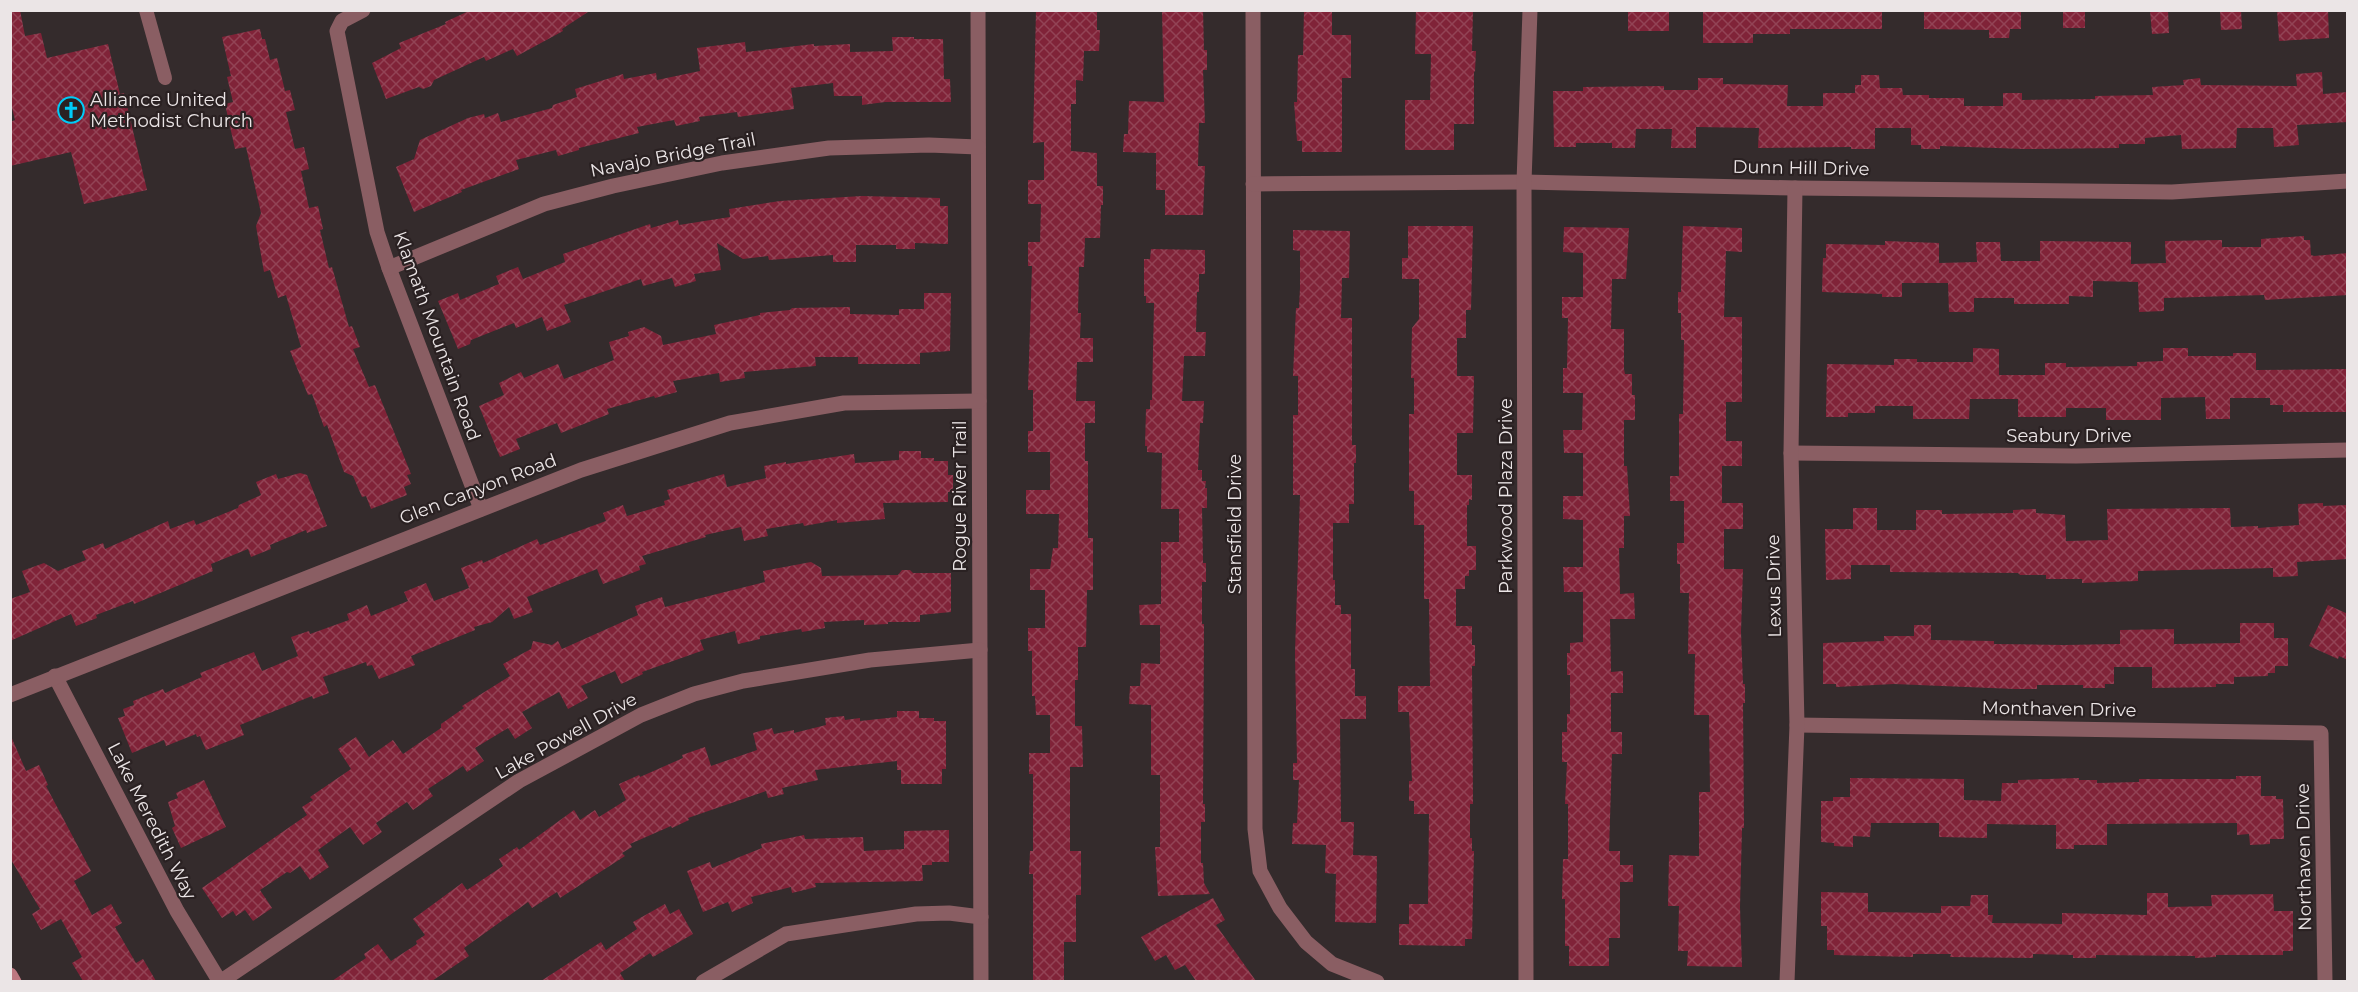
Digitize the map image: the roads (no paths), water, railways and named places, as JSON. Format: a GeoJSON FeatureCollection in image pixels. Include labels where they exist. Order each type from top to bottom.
{"type":"FeatureCollection","features":[{"type":"Feature","properties":{"kind":"main road"},"geometry":{"type":"LineString","coordinates":[[10,975],[14,981]]}},
{"type":"Feature","properties":{"kind":"street","name":"Klamath Mountain Road"},"geometry":{"type":"LineString","coordinates":[[363,10],[342,21],[337,31],[377,231],[389,268],[482,509]]}},
{"type":"Feature","properties":{"kind":"street","name":"Rogue River Trail"},"geometry":{"type":"LineString","coordinates":[[978,10],[981,981]]}},
{"type":"Feature","properties":{"kind":"street","name":"Stansfield Drive"},"geometry":{"type":"LineString","coordinates":[[1254,10],[1255,829],[1260,871],[1280,908],[1306,942],[1332,964],[1377,981]]}},
{"type":"Feature","properties":{"kind":"street","name":"Parkwood Plaza Drive"},"geometry":{"type":"LineString","coordinates":[[1526,981],[1524,182],[1530,10]]}},
{"type":"Feature","properties":{"kind":"street","name":"Navajo Bridge Trail"},"geometry":{"type":"LineString","coordinates":[[389,268],[544,204],[613,186],[722,163],[829,148],[929,145],[978,147]]}},
{"type":"Feature","properties":{"kind":"street","name":"Dunn Hill Drive"},"geometry":{"type":"LineString","coordinates":[[1254,184],[1524,182],[1795,188],[2172,192],[2348,181]]}},
{"type":"Feature","properties":{"kind":"street","name":"Lexus Drive"},"geometry":{"type":"LineString","coordinates":[[1787,981],[1797,725],[1791,453],[1795,188]]}},
{"type":"Feature","properties":{"kind":"street","name":"Glen Canyon Road"},"geometry":{"type":"LineString","coordinates":[[10,695],[581,470],[730,423],[844,403],[979,401]]}},
{"type":"Feature","properties":{"kind":"street","name":"Seabury Drive"},"geometry":{"type":"LineString","coordinates":[[1791,453],[2076,456],[2348,450]]}},
{"type":"Feature","properties":{"kind":"street","name":"Lake Powell Drive"},"geometry":{"type":"LineString","coordinates":[[220,981],[519,781],[641,715],[694,694],[743,681],[870,660],[980,650]]}},
{"type":"Feature","properties":{"kind":"street","name":"Lake Meredith Way"},"geometry":{"type":"LineString","coordinates":[[55,676],[177,911],[220,981]]}},
{"type":"Feature","properties":{"kind":"street","name":"Monthaven Drive"},"geometry":{"type":"LineString","coordinates":[[1797,725],[2321,733]]}},
{"type":"Feature","properties":{"kind":"street","name":"Northaven Drive"},"geometry":{"type":"LineString","coordinates":[[2321,733],[2325,981]]}},
{"type":"Feature","properties":{"kind":"street"},"geometry":{"type":"LineString","coordinates":[[703,981],[786,934],[916,914],[949,914],[981,918]]}},
{"type":"Feature","properties":{"kind":"lane"},"geometry":{"type":"LineString","coordinates":[[146,10],[165,78]]}},
{"type":"Feature","properties":{"kind":"place","name":"Alliance United Methodist Church"},"geometry":{"type":"Point","coordinates":[71,110]}}]}
